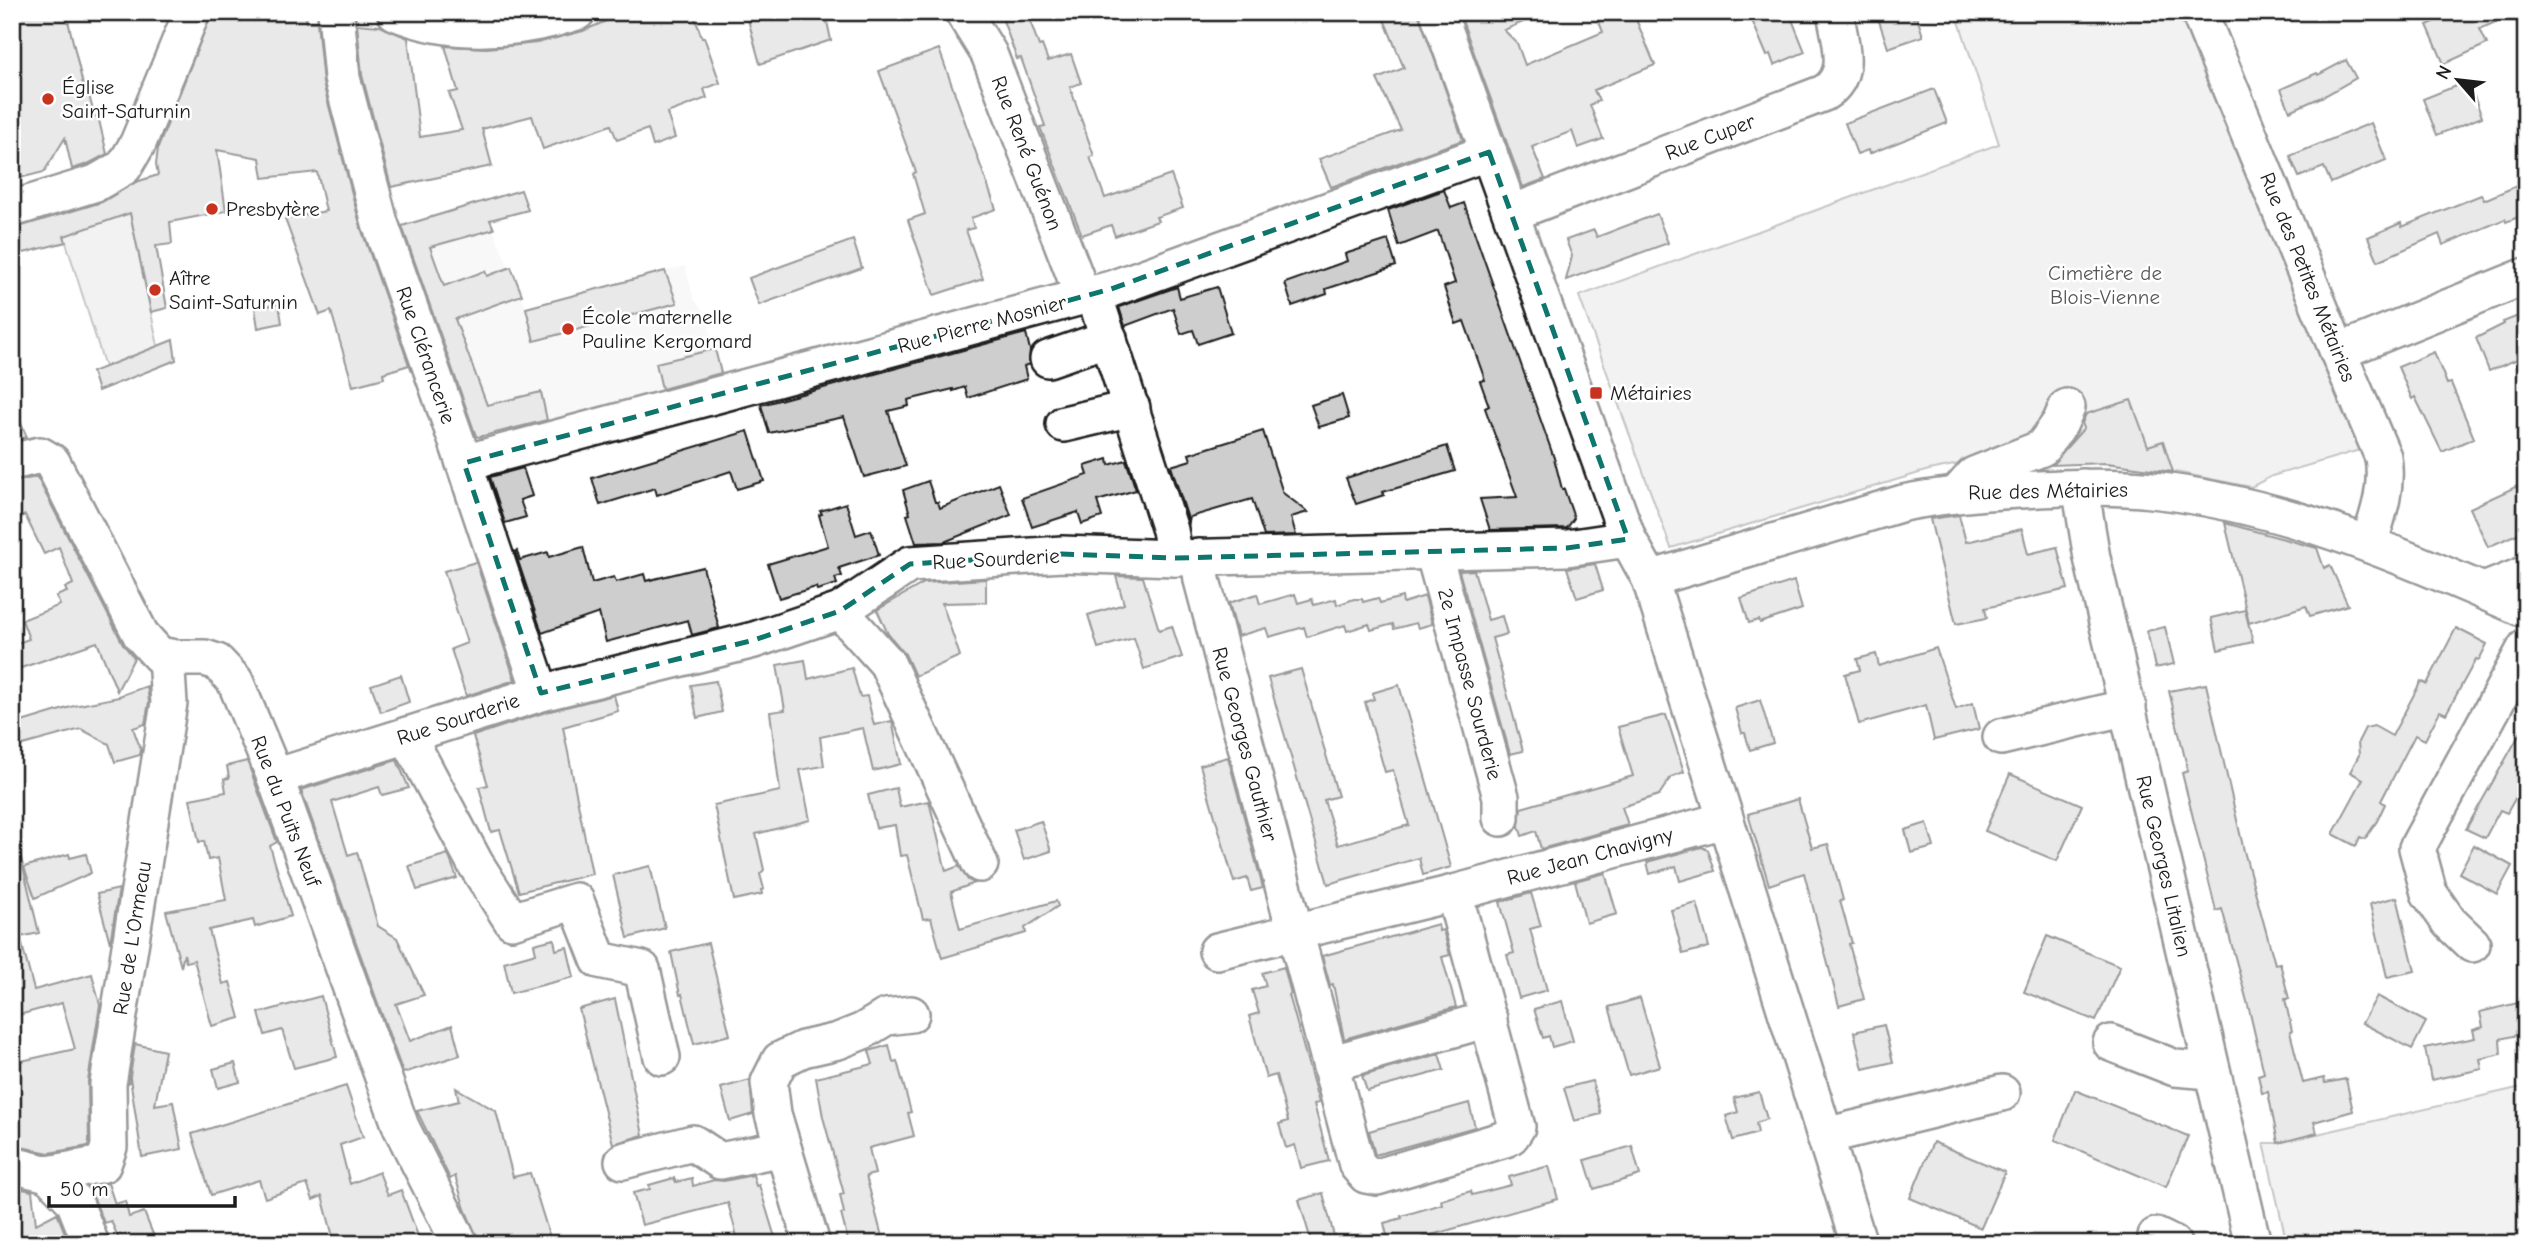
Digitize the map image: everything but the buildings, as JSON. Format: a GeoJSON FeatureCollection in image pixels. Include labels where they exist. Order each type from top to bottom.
{"type":"FeatureCollection","features":[{"type":"Feature","properties":{"kind":"street"},"geometry":{"type":"LineString","coordinates":[[12,209],[96,183],[124,167],[138,144],[192,12]]}},
{"type":"Feature","properties":{"kind":"street","name":"Rue Clérancerie"},"geometry":{"type":"LineString","coordinates":[[336,12],[342,78],[380,223],[541,693]]}},
{"type":"Feature","properties":{"kind":"street"},"geometry":{"type":"LineString","coordinates":[[395,12],[434,23],[464,27],[522,27],[578,12]]}},
{"type":"Feature","properties":{"kind":"street","name":"Rue René Guénon"},"geometry":{"type":"LineString","coordinates":[[963,12],[989,54],[1109,338],[1139,430]]}},
{"type":"Feature","properties":{"kind":"street"},"geometry":{"type":"LineString","coordinates":[[1438,12],[1628,539],[1650,579],[1859,1244]]}},
{"type":"Feature","properties":{"kind":"street","name":"Rue Cuper"},"geometry":{"type":"LineString","coordinates":[[1512,213],[1835,87],[1842,72],[1835,12]]}},
{"type":"Feature","properties":{"kind":"street","name":"Rue des Petites Métairies"},"geometry":{"type":"LineString","coordinates":[[2199,12],[2383,457],[2386,476],[2369,544]]}},
{"type":"Feature","properties":{"kind":"street","name":"Rue Pierre Mosnier"},"geometry":{"type":"LineString","coordinates":[[464,463],[1089,295],[1489,152]]}},
{"type":"Feature","properties":{"kind":"street"},"geometry":{"type":"LineString","coordinates":[[2338,352],[2526,276]]}},
{"type":"Feature","properties":{"kind":"street"},"geometry":{"type":"LineString","coordinates":[[1048,359],[1109,338]]}},
{"type":"Feature","properties":{"kind":"street"},"geometry":{"type":"LineString","coordinates":[[1958,494],[1974,475],[2042,448],[2060,423],[2067,407]]}},
{"type":"Feature","properties":{"kind":"street"},"geometry":{"type":"LineString","coordinates":[[1064,424],[1139,430]]}},
{"type":"Feature","properties":{"kind":"street","name":"Rue Georges Gauthier"},"geometry":{"type":"LineString","coordinates":[[1139,430],[1170,530],[1202,580],[1357,1166],[1366,1175],[1377,1177],[1505,1139],[1514,1132],[1517,1122],[1489,1019]]}},
{"type":"Feature","properties":{"kind":"street"},"geometry":{"type":"LineString","coordinates":[[23,458],[44,456],[52,462],[141,635],[153,650],[166,657]]}},
{"type":"Feature","properties":{"kind":"street","name":"Rue des Métairies"},"geometry":{"type":"LineString","coordinates":[[1650,579],[1903,503],[1958,494],[2082,487],[2152,490],[2195,496],[2309,524],[2424,564],[2526,610]]}},
{"type":"Feature","properties":{"kind":"street","name":"Rue Georges Litalien"},"geometry":{"type":"LineString","coordinates":[[2082,487],[2092,558],[2253,1244]]}},
{"type":"Feature","properties":{"kind":"street","name":"Rue Sourderie"},"geometry":{"type":"LineString","coordinates":[[275,777],[541,693],[754,640],[840,611],[910,564],[1062,554],[1187,558],[1567,548],[1628,539]]}},
{"type":"Feature","properties":{"kind":"street","name":"2e Impasse Sourderie"},"geometry":{"type":"LineString","coordinates":[[1433,551],[1501,797],[1501,818]]}},
{"type":"Feature","properties":{"kind":"street"},"geometry":{"type":"LineString","coordinates":[[2484,591],[2526,574]]}},
{"type":"Feature","properties":{"kind":"street"},"geometry":{"type":"LineString","coordinates":[[840,611],[887,663],[980,864]]}},
{"type":"Feature","properties":{"kind":"street"},"geometry":{"type":"LineString","coordinates":[[2472,944],[2449,922],[2429,892],[2417,848],[2526,646]]}},
{"type":"Feature","properties":{"kind":"street","name":"Rue du Puits Neuf"},"geometry":{"type":"LineString","coordinates":[[166,657],[205,658],[217,662],[235,681],[275,777],[401,1127],[460,1244]]}},
{"type":"Feature","properties":{"kind":"street","name":"Rue de L'Ormeau"},"geometry":{"type":"LineString","coordinates":[[48,1174],[103,1164],[109,1147],[108,1084],[169,703],[166,657]]}},
{"type":"Feature","properties":{"kind":"street"},"geometry":{"type":"LineString","coordinates":[[2001,737],[2128,707]]}},
{"type":"Feature","properties":{"kind":"street"},"geometry":{"type":"LineString","coordinates":[[407,735],[475,863],[512,921],[576,901],[599,960],[642,969],[662,1057]]}},
{"type":"Feature","properties":{"kind":"street","name":"Rue Jean Chavigny"},"geometry":{"type":"LineString","coordinates":[[1217,951],[1454,893],[1725,820]]}},
{"type":"Feature","properties":{"kind":"street"},"geometry":{"type":"LineString","coordinates":[[1347,1059],[1489,1019],[1454,893]]}},
{"type":"Feature","properties":{"kind":"street"},"geometry":{"type":"LineString","coordinates":[[812,1244],[773,1114],[769,1082],[780,1060],[803,1049],[850,1036],[886,1017],[911,1014]]}},
{"type":"Feature","properties":{"kind":"street"},"geometry":{"type":"LineString","coordinates":[[2110,1043],[2175,1068],[2211,1071]]}},
{"type":"Feature","properties":{"kind":"street"},"geometry":{"type":"LineString","coordinates":[[1825,1136],[2002,1093]]}},
{"type":"Feature","properties":{"kind":"street"},"geometry":{"type":"LineString","coordinates":[[623,1161],[693,1143],[720,1161],[783,1148]]}},
{"type":"Feature","properties":{"kind":"street"},"geometry":{"type":"LineString","coordinates":[[12,1165],[48,1174],[74,1201],[91,1244]]}},
{"type":"Feature","properties":{"kind":"highlighted area"},"geometry":{"type":"Polygon","coordinates":[[[1489,152],[1628,539],[1567,548],[1175,558],[1062,554],[910,564],[840,611],[754,640],[541,693],[464,463],[1111,289],[1489,152]]]}},
{"type":"Feature","properties":{"kind":"shaded area","name":"École maternelle Pauline Kergomard"},"geometry":{"type":"Polygon","coordinates":[[[489,220],[526,308],[685,266],[694,299],[706,314],[721,375],[479,437],[465,431],[396,247],[489,220]]]}},
{"type":"Feature","properties":{"kind":"green space","name":"Cimetière de Blois-Vienne"},"geometry":{"type":"Polygon","coordinates":[[[1956,12],[2182,12],[2363,449],[2272,476],[2251,487],[2155,468],[2092,462],[2028,465],[2014,453],[1929,470],[1671,548],[1579,296],[1999,144],[1956,12]]]}},
{"type":"Feature","properties":{"kind":"green space"},"geometry":{"type":"Polygon","coordinates":[[[130,213],[158,346],[105,367],[64,236],[130,213]]]}},
{"type":"Feature","properties":{"kind":"green space"},"geometry":{"type":"Polygon","coordinates":[[[2526,1086],[2526,1244],[2287,1244],[2264,1143],[2278,1143],[2526,1086]]]}},
{"type":"Feature","properties":{"kind":"place","name":"Église Saint-Saturnin"},"geometry":{"type":"Point","coordinates":[48,99]}},
{"type":"Feature","properties":{"kind":"place","name":"Presbytère"},"geometry":{"type":"Point","coordinates":[212,209]}},
{"type":"Feature","properties":{"kind":"place","name":"Aître Saint-Saturnin"},"geometry":{"type":"Point","coordinates":[155,290]}},
{"type":"Feature","properties":{"kind":"place","name":"École maternelle Pauline Kergomard"},"geometry":{"type":"Point","coordinates":[568,329]}},
{"type":"Feature","properties":{"kind":"place","name":"Métairies"},"geometry":{"type":"Point","coordinates":[1596,393]}}]}
